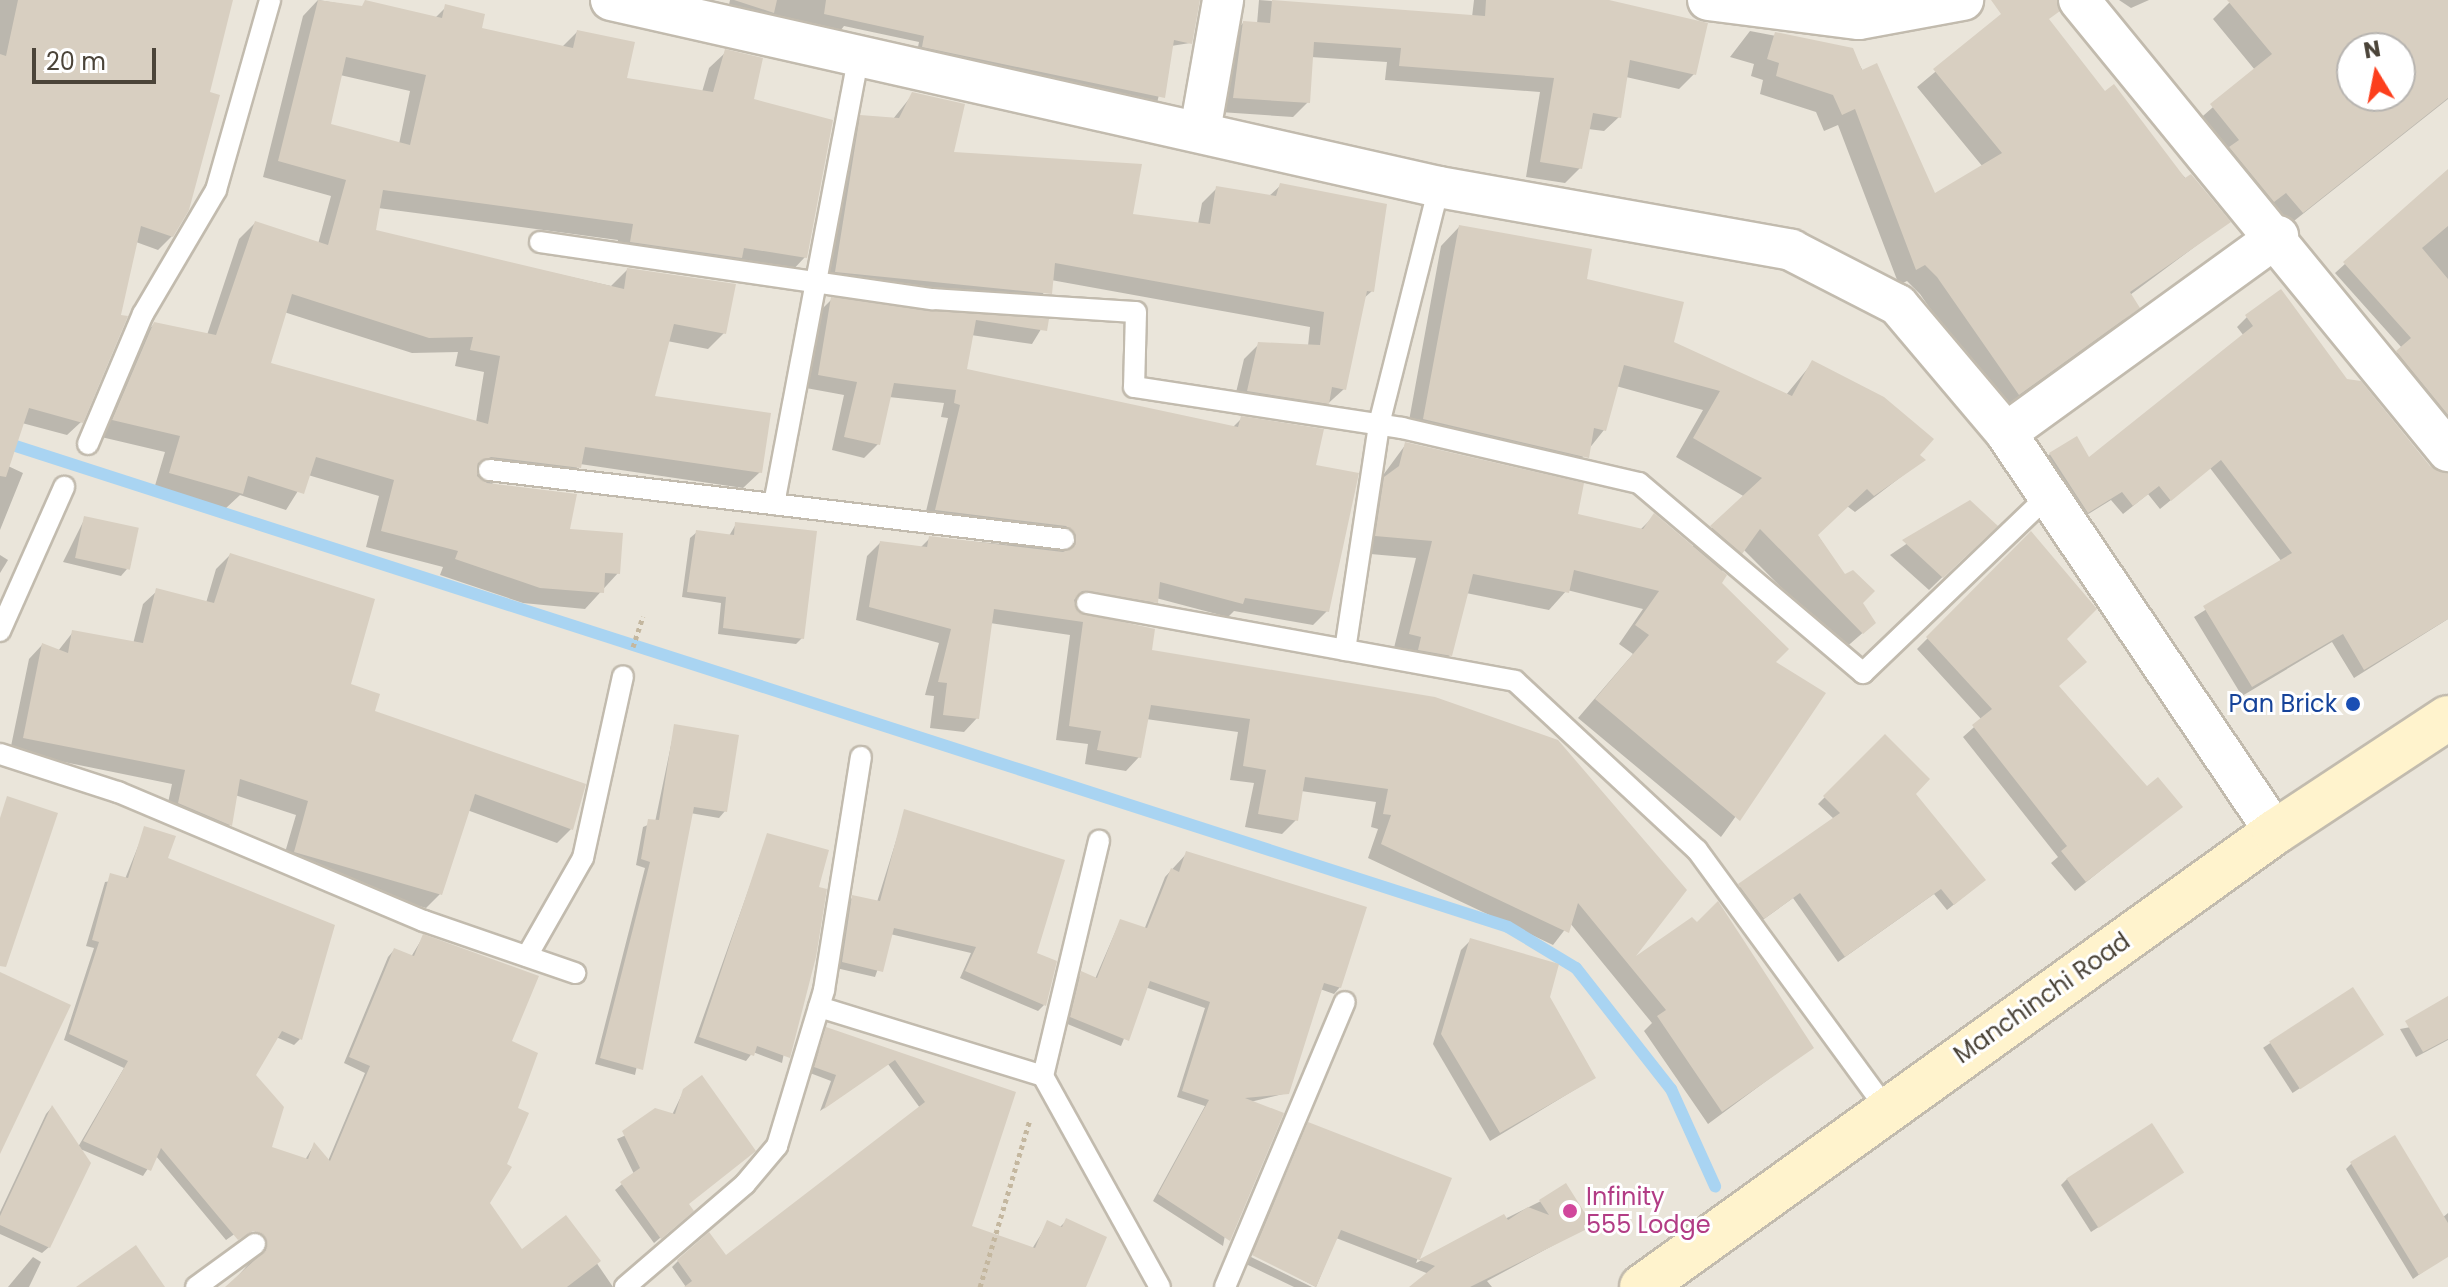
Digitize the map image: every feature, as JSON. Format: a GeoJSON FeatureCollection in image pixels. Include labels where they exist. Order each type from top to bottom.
{"type":"FeatureCollection","features":[{"type":"Feature","properties":{"kind":"main road","name":"Manchinchi Road"},"geometry":{"type":"LineString","coordinates":[[1642,1287],[1886,1108],[2275,832],[2448,718]]}},
{"type":"Feature","properties":{"kind":"street"},"geometry":{"type":"LineString","coordinates":[[611,0],[859,52],[1439,187],[1791,250],[1898,305],[2006,433],[2052,492],[2275,832]]}},
{"type":"Feature","properties":{"kind":"street"},"geometry":{"type":"LineString","coordinates":[[1200,131],[1223,0]]}},
{"type":"Feature","properties":{"kind":"street"},"geometry":{"type":"LineString","coordinates":[[1708,0],[1859,19],[1963,0]]}},
{"type":"Feature","properties":{"kind":"street"},"geometry":{"type":"LineString","coordinates":[[2079,0],[2278,236],[2448,451]]}},
{"type":"Feature","properties":{"kind":"street"},"geometry":{"type":"LineString","coordinates":[[2006,433],[2278,236]]}},
{"type":"Feature","properties":{"kind":"lane"},"geometry":{"type":"LineString","coordinates":[[88,444],[143,314],[216,190],[270,0]]}},
{"type":"Feature","properties":{"kind":"lane"},"geometry":{"type":"LineString","coordinates":[[774,504],[859,52]]}},
{"type":"Feature","properties":{"kind":"lane"},"geometry":{"type":"LineString","coordinates":[[1345,650],[1379,424],[1439,187]]}},
{"type":"Feature","properties":{"kind":"lane"},"geometry":{"type":"LineString","coordinates":[[540,242],[933,299],[1136,312],[1134,387],[1379,424],[1639,483],[1863,673],[2052,492]]}},
{"type":"Feature","properties":{"kind":"lane"},"geometry":{"type":"LineString","coordinates":[[489,470],[1064,539]]}},
{"type":"Feature","properties":{"kind":"lane"},"geometry":{"type":"LineString","coordinates":[[0,631],[64,487]]}},
{"type":"Feature","properties":{"kind":"lane"},"geometry":{"type":"LineString","coordinates":[[1087,603],[1515,681],[1697,850],[1886,1108]]}},
{"type":"Feature","properties":{"kind":"lane"},"geometry":{"type":"LineString","coordinates":[[527,956],[583,858],[623,676]]}},
{"type":"Feature","properties":{"kind":"lane"},"geometry":{"type":"LineString","coordinates":[[0,754],[118,792],[575,973]]}},
{"type":"Feature","properties":{"kind":"lane"},"geometry":{"type":"LineString","coordinates":[[625,1287],[763,1167],[777,1146],[819,1007],[861,757]]}},
{"type":"Feature","properties":{"kind":"lane"},"geometry":{"type":"LineString","coordinates":[[1099,841],[1043,1076],[1160,1287]]}},
{"type":"Feature","properties":{"kind":"lane"},"geometry":{"type":"LineString","coordinates":[[1225,1287],[1345,1002]]}},
{"type":"Feature","properties":{"kind":"lane"},"geometry":{"type":"LineString","coordinates":[[819,1007],[1043,1076]]}},
{"type":"Feature","properties":{"kind":"lane"},"geometry":{"type":"LineString","coordinates":[[196,1287],[255,1244]]}},
{"type":"Feature","properties":{"kind":"path"},"geometry":{"type":"LineString","coordinates":[[980,1287],[1043,1076]]}},
{"type":"Feature","properties":{"kind":"shaded area"},"geometry":{"type":"Polygon","coordinates":[[[0,0],[2448,0],[2448,1287],[0,1287],[0,0]]]}},
{"type":"Feature","properties":{"kind":"building"},"geometry":{"type":"Polygon","coordinates":[[[18,0],[233,0],[210,92],[220,95],[189,210],[173,237],[141,226],[121,315],[128,316],[83,423],[29,408],[6,477],[0,476],[0,54],[6,56],[18,0]]]}},
{"type":"Feature","properties":{"kind":"building"},"geometry":{"type":"Polygon","coordinates":[[[318,0],[362,6],[365,0],[442,18],[445,4],[485,14],[482,28],[573,48],[577,30],[635,42],[627,78],[713,92],[725,49],[763,58],[754,99],[833,120],[807,258],[744,248],[742,258],[630,242],[633,224],[383,190],[376,230],[624,289],[627,268],[736,284],[726,334],[674,324],[655,396],[771,413],[762,473],[585,447],[581,468],[491,457],[478,463],[477,476],[487,483],[577,494],[570,529],[623,533],[620,574],[605,573],[604,593],[540,588],[455,559],[458,551],[381,531],[394,480],[316,457],[304,494],[248,476],[243,494],[169,473],[180,436],[112,420],[154,322],[216,335],[255,221],[328,245],[346,180],[278,161],[318,0]],[[346,57],[331,124],[410,145],[426,75],[346,57]],[[292,294],[271,363],[488,424],[500,356],[470,350],[473,337],[429,338],[292,294]]]}},
{"type":"Feature","properties":{"kind":"building"},"geometry":{"type":"Polygon","coordinates":[[[734,0],[777,0],[774,13],[734,0]]]}},
{"type":"Feature","properties":{"kind":"building"},"geometry":{"type":"Polygon","coordinates":[[[826,0],[1200,0],[1192,44],[1174,40],[1165,98],[922,47],[924,36],[824,14],[826,0]]]}},
{"type":"Feature","properties":{"kind":"building"},"geometry":{"type":"Polygon","coordinates":[[[1272,0],[1485,16],[1486,0],[1609,0],[1708,23],[1696,75],[1630,60],[1621,118],[1593,113],[1582,169],[1540,162],[1554,78],[1399,66],[1401,48],[1314,42],[1310,103],[1233,98],[1243,21],[1270,23],[1272,0]]]}},
{"type":"Feature","properties":{"kind":"building"},"geometry":{"type":"Polygon","coordinates":[[[1991,0],[2057,0],[2060,11],[2049,19],[2105,91],[2114,84],[2185,178],[2191,174],[2231,222],[2130,292],[2140,308],[2019,395],[1937,277],[1925,265],[1916,270],[1855,109],[1842,115],[1833,95],[1776,76],[1779,63],[1767,59],[1775,32],[1853,48],[1862,70],[1877,63],[1935,193],[2002,153],[1933,69],[2001,14],[1991,0]]]}},
{"type":"Feature","properties":{"kind":"building"},"geometry":{"type":"Polygon","coordinates":[[[2227,0],[2448,0],[2448,98],[2303,213],[2286,193],[2274,202],[2229,147],[2239,140],[2210,104],[2272,54],[2227,0]]]}},
{"type":"Feature","properties":{"kind":"building"},"geometry":{"type":"Polygon","coordinates":[[[912,92],[965,104],[954,152],[1142,164],[1133,214],[1210,224],[1216,186],[1276,196],[1280,183],[1387,204],[1374,292],[1367,291],[1346,390],[1332,387],[1329,404],[1247,391],[1258,342],[1320,345],[1324,312],[1055,263],[1052,294],[835,272],[860,115],[899,118],[912,92]]]}},
{"type":"Feature","properties":{"kind":"building"},"geometry":{"type":"Polygon","coordinates":[[[2448,169],[2448,226],[2422,248],[2448,279],[2448,415],[2396,351],[2411,338],[2343,262],[2448,169]]]}},
{"type":"Feature","properties":{"kind":"building"},"geometry":{"type":"Polygon","coordinates":[[[1459,225],[1592,249],[1587,279],[1684,302],[1674,342],[1792,396],[1812,360],[1884,397],[1934,439],[1920,455],[1926,460],[1874,496],[1867,489],[1818,535],[1845,574],[1853,570],[1875,591],[1863,603],[1876,623],[1863,634],[1760,529],[1742,554],[1710,526],[1762,478],[1693,438],[1720,391],[1624,365],[1606,431],[1594,428],[1589,458],[1423,419],[1459,225]]]}},
{"type":"Feature","properties":{"kind":"building"},"geometry":{"type":"Polygon","coordinates":[[[2281,289],[2347,379],[2361,381],[2430,466],[2448,473],[2448,619],[2364,670],[2343,634],[2252,687],[2203,606],[2292,553],[2221,460],[2171,501],[2159,486],[2133,506],[2122,492],[2088,513],[2049,453],[2077,436],[2089,457],[2253,326],[2245,315],[2281,289]]]}},
{"type":"Feature","properties":{"kind":"building"},"geometry":{"type":"Polygon","coordinates":[[[831,297],[1049,319],[1047,331],[976,320],[967,369],[1238,427],[1241,416],[1324,429],[1316,465],[1359,473],[1329,612],[1245,598],[1243,604],[1160,582],[1158,603],[1082,591],[1074,600],[1078,612],[1155,629],[1152,650],[1435,697],[1558,740],[1687,890],[1636,956],[1692,917],[1697,922],[1718,901],[1814,1048],[1722,1112],[1657,1016],[1666,1010],[1578,903],[1569,933],[1381,844],[1391,815],[1383,814],[1388,789],[1305,777],[1298,821],[1258,814],[1266,770],[1243,766],[1250,719],[1151,705],[1141,758],[1097,750],[1101,731],[1069,726],[1083,622],[994,609],[979,719],[943,715],[947,683],[938,682],[951,629],[869,607],[880,541],[927,547],[929,536],[1063,552],[1074,547],[1076,535],[1066,526],[935,510],[960,405],[954,403],[956,390],[894,383],[880,445],[844,437],[857,382],[818,375],[831,297]]]}},
{"type":"Feature","properties":{"kind":"building"},"geometry":{"type":"Polygon","coordinates":[[[1405,442],[1584,483],[1578,514],[1643,529],[1654,513],[1727,575],[1722,583],[1789,649],[1776,662],[1826,693],[1740,821],[1595,699],[1649,635],[1635,625],[1659,591],[1574,570],[1569,593],[1473,574],[1452,656],[1418,650],[1421,637],[1409,634],[1432,541],[1375,536],[1384,477],[1399,466],[1405,442]]]}},
{"type":"Feature","properties":{"kind":"building"},"geometry":{"type":"Polygon","coordinates":[[[1970,500],[1998,526],[1943,578],[1902,540],[1970,500]]]}},
{"type":"Feature","properties":{"kind":"building"},"geometry":{"type":"Polygon","coordinates":[[[84,516],[139,528],[130,570],[75,558],[84,516]]]}},
{"type":"Feature","properties":{"kind":"building"},"geometry":{"type":"Polygon","coordinates":[[[735,522],[817,531],[804,639],[723,628],[726,597],[687,592],[696,530],[734,535],[735,522]]]}},
{"type":"Feature","properties":{"kind":"building"},"geometry":{"type":"Polygon","coordinates":[[[2031,531],[2097,609],[2067,639],[2087,662],[2059,686],[2147,786],[2158,777],[2183,807],[2086,882],[2061,851],[2067,846],[1972,725],[1992,709],[1926,637],[2031,531]]]}},
{"type":"Feature","properties":{"kind":"building"},"geometry":{"type":"Polygon","coordinates":[[[230,553],[375,599],[351,684],[380,694],[375,711],[586,784],[573,830],[475,794],[442,895],[294,852],[308,801],[240,779],[232,826],[178,803],[185,770],[23,738],[42,643],[68,653],[72,630],[143,643],[156,588],[214,603],[230,553]]]}},
{"type":"Feature","properties":{"kind":"building"},"geometry":{"type":"Polygon","coordinates":[[[674,724],[739,735],[727,812],[694,807],[643,1070],[600,1058],[650,862],[641,859],[648,819],[659,820],[674,724]]]}},
{"type":"Feature","properties":{"kind":"building"},"geometry":{"type":"Polygon","coordinates":[[[1885,734],[1930,779],[1916,794],[1986,880],[1954,905],[1941,889],[1845,957],[1800,893],[1764,919],[1738,884],[1840,813],[1823,796],[1885,734]]]}},
{"type":"Feature","properties":{"kind":"building"},"geometry":{"type":"Polygon","coordinates":[[[7,796],[58,813],[6,967],[0,966],[0,818],[7,796]]]}},
{"type":"Feature","properties":{"kind":"building"},"geometry":{"type":"Polygon","coordinates":[[[904,809],[1065,860],[1037,953],[1057,961],[1046,1006],[965,971],[976,947],[894,928],[883,972],[842,962],[852,895],[880,901],[904,809]]]}},
{"type":"Feature","properties":{"kind":"building"},"geometry":{"type":"Polygon","coordinates":[[[144,826],[176,836],[168,858],[335,925],[302,1040],[282,1031],[256,1075],[284,1107],[272,1147],[308,1159],[314,1142],[330,1161],[370,1066],[349,1057],[394,948],[414,956],[423,934],[539,976],[512,1041],[538,1053],[518,1108],[529,1113],[507,1164],[512,1167],[490,1203],[522,1249],[566,1215],[601,1261],[567,1287],[225,1287],[266,1250],[265,1236],[253,1231],[238,1240],[161,1148],[151,1171],[83,1141],[128,1061],[69,1034],[99,942],[92,940],[110,873],[128,878],[144,826]]]}},
{"type":"Feature","properties":{"kind":"building"},"geometry":{"type":"Polygon","coordinates":[[[767,833],[829,850],[819,887],[827,889],[816,957],[790,1058],[757,1046],[754,1056],[699,1037],[767,833]]]}},
{"type":"Feature","properties":{"kind":"building"},"geometry":{"type":"Polygon","coordinates":[[[1186,851],[1367,907],[1341,988],[1324,983],[1289,1094],[1245,1098],[1284,1113],[1230,1241],[1158,1194],[1209,1100],[1182,1091],[1210,1002],[1150,981],[1129,1041],[1070,1017],[1081,971],[1097,978],[1120,919],[1147,928],[1171,868],[1179,872],[1186,851]]]}},
{"type":"Feature","properties":{"kind":"building"},"geometry":{"type":"Polygon","coordinates":[[[1470,938],[1559,964],[1550,997],[1596,1078],[1500,1133],[1441,1034],[1470,938]]]}},
{"type":"Feature","properties":{"kind":"building"},"geometry":{"type":"Polygon","coordinates":[[[0,972],[71,1005],[0,1154],[0,972]]]}},
{"type":"Feature","properties":{"kind":"building"},"geometry":{"type":"Polygon","coordinates":[[[2353,987],[2384,1035],[2300,1089],[2269,1041],[2353,987]]]}},
{"type":"Feature","properties":{"kind":"building"},"geometry":{"type":"Polygon","coordinates":[[[2448,996],[2448,1039],[2423,1052],[2405,1021],[2448,996]]]}},
{"type":"Feature","properties":{"kind":"building"},"geometry":{"type":"Polygon","coordinates":[[[826,1027],[1016,1092],[972,1226],[1035,1248],[1047,1220],[1062,1227],[1066,1218],[1107,1237],[1086,1287],[684,1287],[692,1281],[677,1260],[709,1232],[726,1255],[925,1102],[895,1060],[824,1109],[836,1075],[814,1067],[826,1027]]]}},
{"type":"Feature","properties":{"kind":"building"},"geometry":{"type":"Polygon","coordinates":[[[702,1075],[756,1151],[689,1204],[694,1211],[661,1239],[620,1182],[640,1168],[622,1131],[655,1108],[675,1114],[683,1089],[702,1075]]]}},
{"type":"Feature","properties":{"kind":"building"},"geometry":{"type":"Polygon","coordinates":[[[52,1105],[91,1163],[50,1248],[0,1225],[0,1216],[52,1105]]]}},
{"type":"Feature","properties":{"kind":"building"},"geometry":{"type":"Polygon","coordinates":[[[1308,1122],[1452,1178],[1420,1259],[1504,1214],[1508,1220],[1528,1207],[1549,1215],[1539,1200],[1566,1183],[1593,1226],[1470,1287],[1409,1287],[1435,1266],[1341,1230],[1316,1287],[1252,1255],[1308,1122]]]}},
{"type":"Feature","properties":{"kind":"building"},"geometry":{"type":"Polygon","coordinates":[[[2152,1123],[2184,1172],[2099,1228],[2066,1179],[2152,1123]]]}},
{"type":"Feature","properties":{"kind":"building"},"geometry":{"type":"Polygon","coordinates":[[[2395,1135],[2448,1223],[2448,1257],[2419,1275],[2350,1162],[2395,1135]]]}},
{"type":"Feature","properties":{"kind":"building"},"geometry":{"type":"Polygon","coordinates":[[[136,1245],[165,1287],[76,1287],[136,1245]]]}},
{"type":"Feature","properties":{"kind":"waterway"},"geometry":{"type":"LineString","coordinates":[[0,441],[1508,927],[1576,968],[1671,1089],[1715,1186]]}},
{"type":"Feature","properties":{"kind":"place","name":"Pan Brick"},"geometry":{"type":"Point","coordinates":[2353,704]}},
{"type":"Feature","properties":{"kind":"place","name":"Infinity 555 Lodge"},"geometry":{"type":"Point","coordinates":[1570,1211]}}]}
